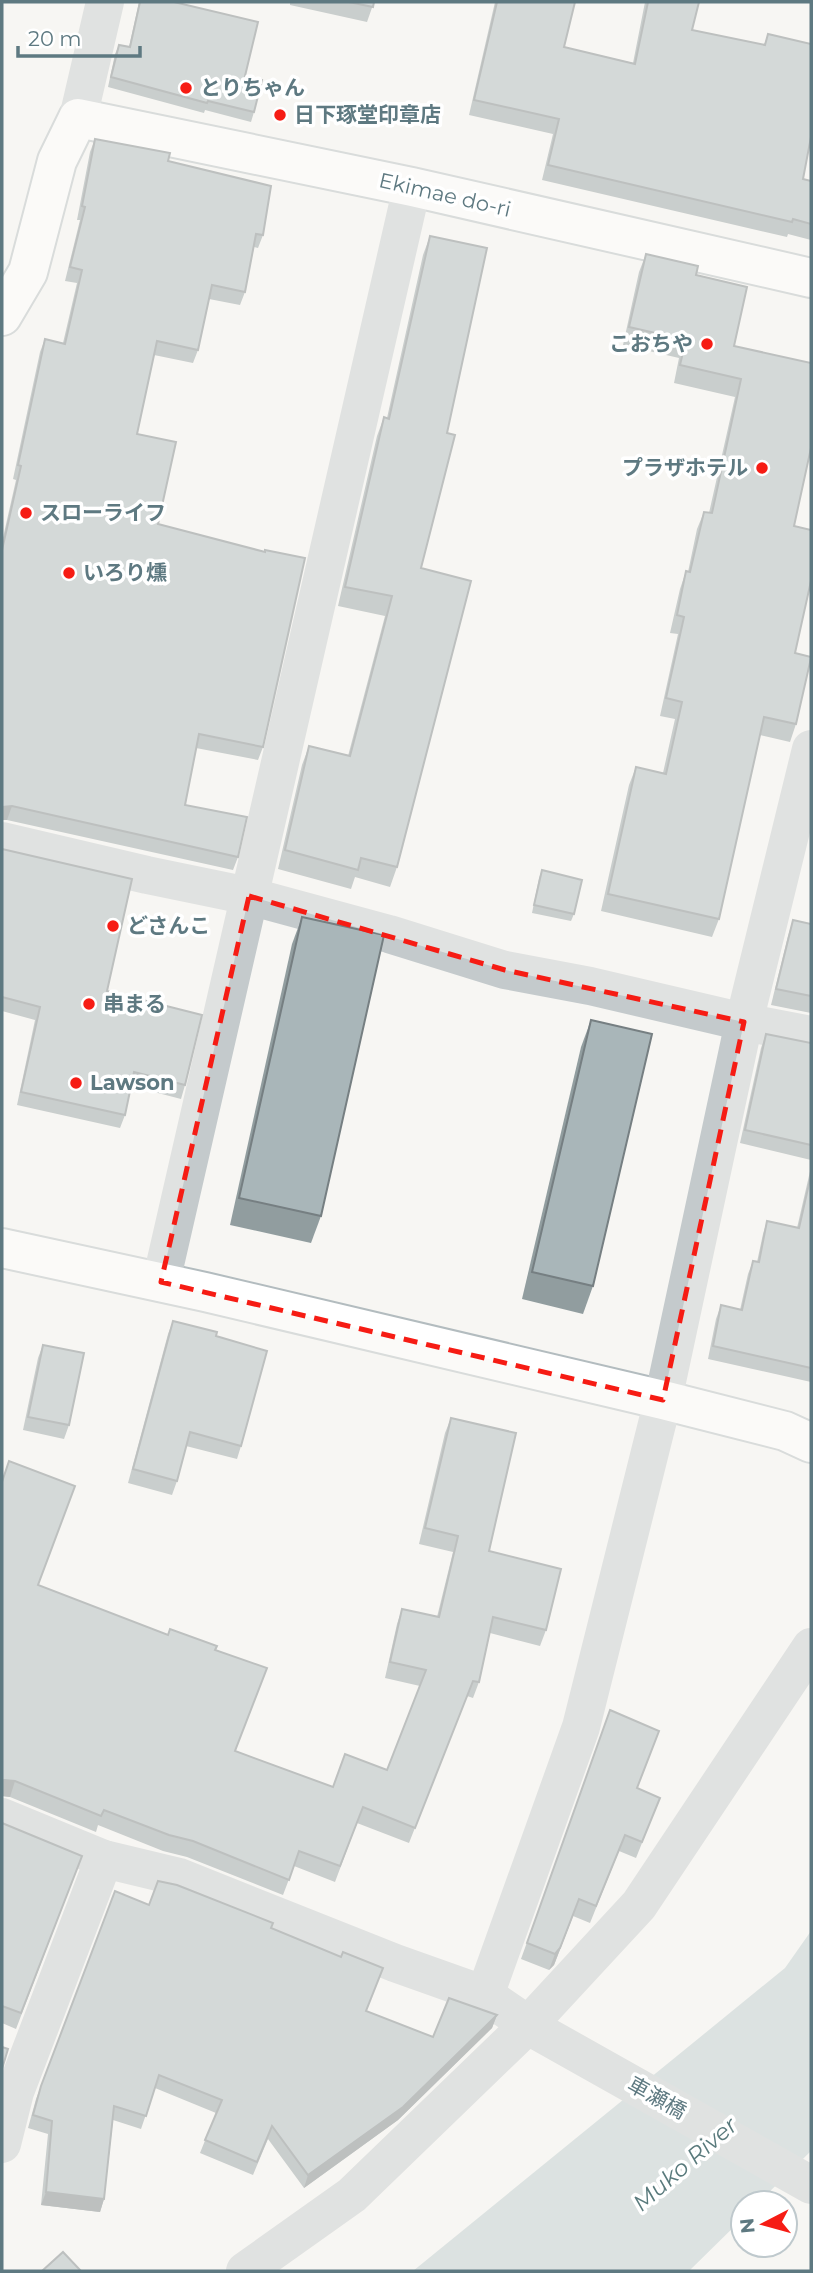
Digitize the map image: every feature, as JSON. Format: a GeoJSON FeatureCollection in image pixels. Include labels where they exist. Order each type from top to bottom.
{"type":"FeatureCollection","features":[{"type":"Feature","properties":{"kind":"street"},"geometry":{"type":"LineString","coordinates":[[2,316],[28,272],[57,161],[78,118],[104,2]]}},
{"type":"Feature","properties":{"kind":"street","name":"Ekimae do-ri"},"geometry":{"type":"LineString","coordinates":[[78,118],[412,187],[811,278]]}},
{"type":"Feature","properties":{"kind":"street"},"geometry":{"type":"LineString","coordinates":[[161,1282],[412,187]]}},
{"type":"Feature","properties":{"kind":"street"},"geometry":{"type":"LineString","coordinates":[[485,1995],[581,1727],[663,1400],[744,1022],[811,749]]}},
{"type":"Feature","properties":{"kind":"street"},"geometry":{"type":"LineString","coordinates":[[2,841],[249,896],[389,934],[505,970],[811,1035]]}},
{"type":"Feature","properties":{"kind":"street"},"geometry":{"type":"LineString","coordinates":[[2,1248],[161,1282],[663,1400],[785,1431],[811,1443]]}},
{"type":"Feature","properties":{"kind":"street"},"geometry":{"type":"LineString","coordinates":[[245,2271],[352,2194],[533,2029],[639,1905],[811,1647]]}},
{"type":"Feature","properties":{"kind":"street","name":"車瀬橋"},"geometry":{"type":"LineString","coordinates":[[2,1817],[104,1859],[179,1877],[396,1963],[485,1995],[533,2029],[811,2185]]}},
{"type":"Feature","properties":{"kind":"street"},"geometry":{"type":"LineString","coordinates":[[2,2144],[15,2092],[104,1859]]}},
{"type":"Feature","properties":{"kind":"highlighted area"},"geometry":{"type":"Polygon","coordinates":[[[249,896],[505,970],[744,1022],[663,1400],[161,1282],[249,896]]]}},
{"type":"Feature","properties":{"kind":"water","name":"Muko River"},"geometry":{"type":"Polygon","coordinates":[[[811,1931],[811,2151],[772,2189],[729,2189],[729,2232],[689,2271],[413,2271],[785,1968],[811,1931]]]}},
{"type":"Feature","properties":{"kind":"building"},"geometry":{"type":"Polygon","coordinates":[[[140,2],[174,2],[258,22],[245,76],[262,80],[254,112],[208,101],[207,103],[111,77],[119,45],[130,47],[140,2]]]}},
{"type":"Feature","properties":{"kind":"building"},"geometry":{"type":"Polygon","coordinates":[[[349,2],[374,2],[373,7],[349,2]]]}},
{"type":"Feature","properties":{"kind":"building"},"geometry":{"type":"Polygon","coordinates":[[[497,2],[575,2],[564,47],[635,64],[648,2],[699,2],[692,30],[765,45],[768,34],[811,44],[811,137],[803,179],[811,181],[811,224],[793,219],[792,222],[548,165],[559,119],[474,100],[497,2]]]}},
{"type":"Feature","properties":{"kind":"building"},"geometry":{"type":"Polygon","coordinates":[[[95,139],[170,153],[168,161],[271,186],[263,235],[256,234],[245,292],[212,285],[198,350],[157,341],[137,434],[176,442],[158,524],[265,552],[305,558],[263,747],[199,734],[185,805],[247,817],[238,857],[12,806],[2,807],[2,550],[45,339],[65,344],[82,270],[70,267],[85,207],[82,206],[95,139]]]}},
{"type":"Feature","properties":{"kind":"building"},"geometry":{"type":"Polygon","coordinates":[[[430,236],[487,248],[447,433],[455,435],[421,568],[471,581],[397,867],[361,858],[358,870],[285,850],[309,746],[350,756],[392,596],[345,587],[384,417],[389,419],[430,236]]]}},
{"type":"Feature","properties":{"kind":"building"},"geometry":{"type":"Polygon","coordinates":[[[646,254],[698,266],[696,275],[747,287],[734,346],[811,363],[811,448],[794,526],[811,530],[811,581],[795,653],[811,658],[796,724],[764,717],[719,919],[608,894],[636,767],[666,774],[682,702],[666,698],[684,617],[677,615],[686,571],[690,572],[704,512],[712,513],[741,379],[680,365],[686,340],[629,327],[646,254]]]}},
{"type":"Feature","properties":{"kind":"building"},"geometry":{"type":"Polygon","coordinates":[[[2,849],[132,879],[107,991],[202,1015],[185,1085],[134,1072],[125,1115],[21,1092],[40,1007],[2,997],[2,849]]]}},
{"type":"Feature","properties":{"kind":"building"},"geometry":{"type":"Polygon","coordinates":[[[542,870],[582,880],[574,914],[534,905],[542,870]]]}},
{"type":"Feature","properties":{"kind":"building"},"geometry":{"type":"Polygon","coordinates":[[[302,917],[384,935],[321,1216],[239,1198],[302,917]]]}},
{"type":"Feature","properties":{"kind":"building"},"geometry":{"type":"Polygon","coordinates":[[[793,920],[811,924],[811,996],[776,989],[793,920]]]}},
{"type":"Feature","properties":{"kind":"building"},"geometry":{"type":"Polygon","coordinates":[[[591,1020],[652,1034],[593,1286],[532,1272],[591,1020]]]}},
{"type":"Feature","properties":{"kind":"building"},"geometry":{"type":"Polygon","coordinates":[[[766,1034],[811,1043],[811,1145],[745,1130],[766,1034]]]}},
{"type":"Feature","properties":{"kind":"building"},"geometry":{"type":"Polygon","coordinates":[[[811,1175],[811,1368],[713,1346],[721,1305],[742,1310],[753,1261],[759,1262],[767,1221],[799,1228],[811,1175]]]}},
{"type":"Feature","properties":{"kind":"building"},"geometry":{"type":"Polygon","coordinates":[[[173,1321],[217,1332],[216,1336],[267,1351],[241,1446],[190,1432],[177,1481],[133,1469],[173,1321]]]}},
{"type":"Feature","properties":{"kind":"building"},"geometry":{"type":"Polygon","coordinates":[[[43,1345],[84,1353],[69,1425],[28,1417],[43,1345]]]}},
{"type":"Feature","properties":{"kind":"building"},"geometry":{"type":"Polygon","coordinates":[[[451,1418],[516,1433],[489,1551],[561,1569],[546,1630],[493,1617],[479,1682],[473,1681],[415,1828],[363,1807],[340,1866],[299,1851],[289,1880],[193,1841],[169,1835],[104,1810],[101,1816],[15,1781],[2,1781],[2,1482],[9,1461],[75,1486],[38,1585],[168,1635],[170,1629],[217,1646],[215,1650],[267,1668],[235,1751],[333,1787],[345,1754],[387,1770],[426,1670],[390,1662],[402,1609],[439,1617],[458,1536],[425,1528],[451,1418]]]}},
{"type":"Feature","properties":{"kind":"building"},"geometry":{"type":"Polygon","coordinates":[[[610,1710],[659,1731],[637,1788],[660,1798],[642,1842],[625,1835],[596,1906],[579,1899],[560,1948],[555,1954],[527,1943],[610,1710]]]}},
{"type":"Feature","properties":{"kind":"building"},"geometry":{"type":"Polygon","coordinates":[[[2,1823],[82,1856],[21,2013],[2,2006],[2,1823]]]}},
{"type":"Feature","properties":{"kind":"building"},"geometry":{"type":"Polygon","coordinates":[[[158,1881],[177,1885],[273,1923],[271,1928],[341,1957],[343,1952],[383,1968],[366,2011],[433,2037],[449,1998],[497,2015],[403,2107],[308,2175],[272,2126],[257,2162],[205,2140],[222,2100],[159,2075],[146,2116],[114,2106],[104,2199],[46,2192],[52,2121],[33,2115],[41,2086],[115,1891],[149,1905],[158,1881]]]}},
{"type":"Feature","properties":{"kind":"building"},"geometry":{"type":"Polygon","coordinates":[[[2,2047],[8,2049],[2,2069],[2,2047]]]}},
{"type":"Feature","properties":{"kind":"building"},"geometry":{"type":"Polygon","coordinates":[[[63,2252],[81,2271],[42,2271],[63,2252]]]}},
{"type":"Feature","properties":{"kind":"place","name":"とりちゃん"},"geometry":{"type":"Point","coordinates":[186,88]}},
{"type":"Feature","properties":{"kind":"place","name":"日下琢堂印章店"},"geometry":{"type":"Point","coordinates":[280,115]}},
{"type":"Feature","properties":{"kind":"place","name":"こおちや"},"geometry":{"type":"Point","coordinates":[707,344]}},
{"type":"Feature","properties":{"kind":"place","name":"プラザホテル"},"geometry":{"type":"Point","coordinates":[762,468]}},
{"type":"Feature","properties":{"kind":"place","name":"スローライフ"},"geometry":{"type":"Point","coordinates":[26,513]}},
{"type":"Feature","properties":{"kind":"place","name":"いろり燻"},"geometry":{"type":"Point","coordinates":[69,573]}},
{"type":"Feature","properties":{"kind":"place","name":"どさんこ"},"geometry":{"type":"Point","coordinates":[113,926]}},
{"type":"Feature","properties":{"kind":"place","name":"串まる"},"geometry":{"type":"Point","coordinates":[89,1004]}},
{"type":"Feature","properties":{"kind":"place","name":"Lawson"},"geometry":{"type":"Point","coordinates":[76,1083]}}]}
